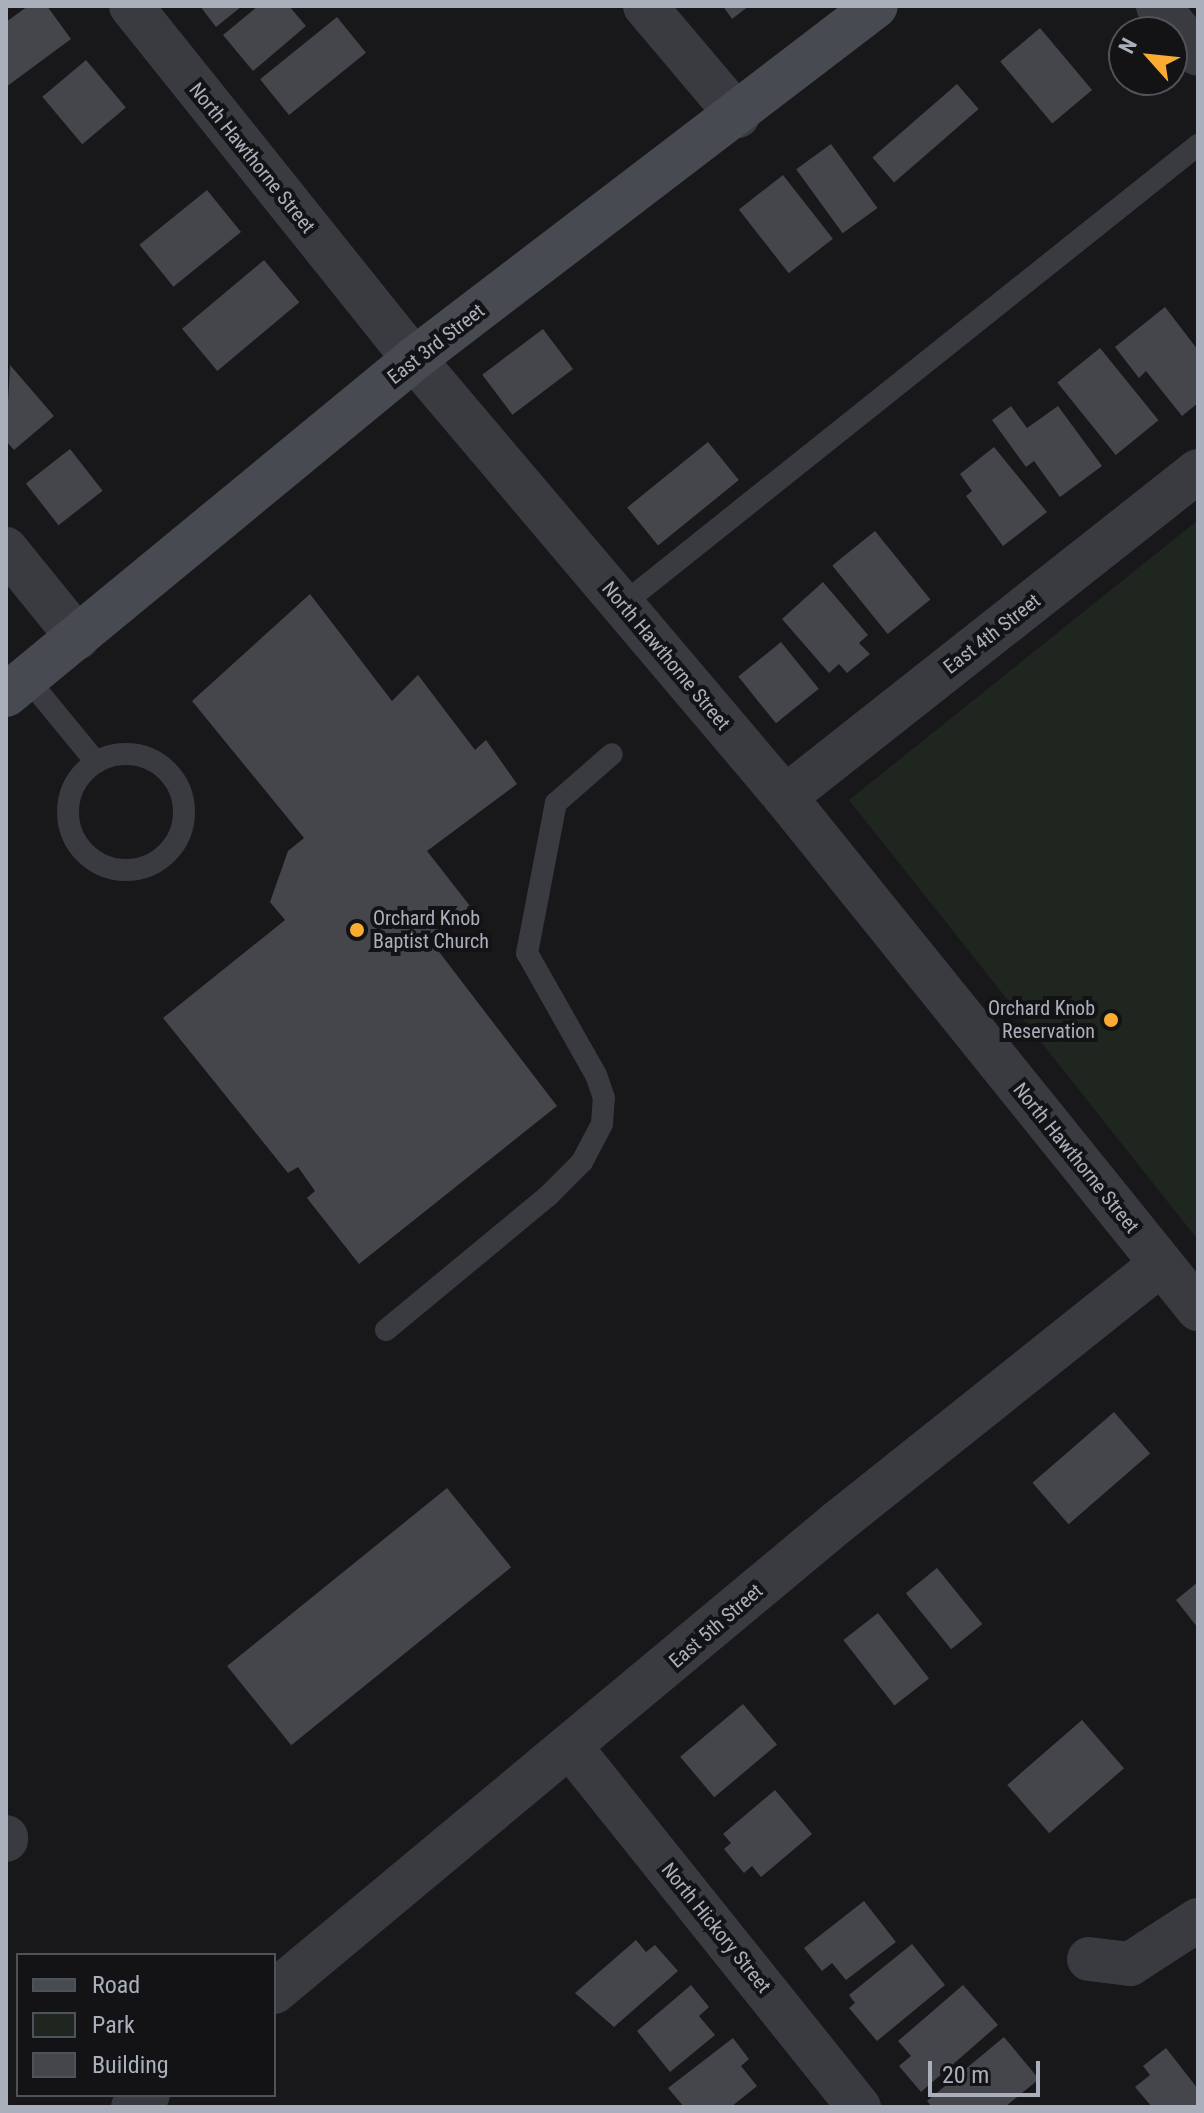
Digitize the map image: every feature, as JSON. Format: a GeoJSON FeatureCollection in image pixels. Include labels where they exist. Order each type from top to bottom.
{"type":"FeatureCollection","features":[{"type":"Feature","properties":{"kind":"main road","name":"East 3rd Street"},"geometry":{"type":"LineString","coordinates":[[17,686],[414,359],[738,116],[876,6]]}},
{"type":"Feature","properties":{"kind":"street","name":"North Hawthorne Street"},"geometry":{"type":"LineString","coordinates":[[131,6],[414,359],[785,797],[1198,1309]]}},
{"type":"Feature","properties":{"kind":"street"},"geometry":{"type":"LineString","coordinates":[[645,6],[738,116]]}},
{"type":"Feature","properties":{"kind":"street"},"geometry":{"type":"LineString","coordinates":[[1158,6],[1198,54]]}},
{"type":"Feature","properties":{"kind":"street","name":"East 4th Street"},"geometry":{"type":"LineString","coordinates":[[785,797],[1198,471]]}},
{"type":"Feature","properties":{"kind":"street"},"geometry":{"type":"LineString","coordinates":[[6,549],[78,638]]}},
{"type":"Feature","properties":{"kind":"street","name":"East 5th Street"},"geometry":{"type":"LineString","coordinates":[[276,1990],[572,1749],[838,1522],[1161,1264]]}},
{"type":"Feature","properties":{"kind":"street","name":"North Hickory Street"},"geometry":{"type":"LineString","coordinates":[[572,1749],[859,2107]]}},
{"type":"Feature","properties":{"kind":"street"},"geometry":{"type":"LineString","coordinates":[[1089,1959],[1130,1964],[1198,1920]]}},
{"type":"Feature","properties":{"kind":"lane"},"geometry":{"type":"LineString","coordinates":[[623,604],[1198,145]]}},
{"type":"Feature","properties":{"kind":"lane"},"geometry":{"type":"LineString","coordinates":[[17,686],[96,762]]}},
{"type":"Feature","properties":{"kind":"lane"},"geometry":{"type":"LineString","coordinates":[[386,1330],[548,1196],[582,1162],[602,1124],[604,1098],[596,1075],[527,953],[556,803],[612,754]]}},
{"type":"Feature","properties":{"kind":"lane"},"geometry":{"type":"LineString","coordinates":[[141,755],[176,782],[183,827],[156,863],[112,869],[76,842],[69,798],[96,762],[141,755]]}},
{"type":"Feature","properties":{"kind":"green space","name":"Orchard Knob Reservation"},"geometry":{"type":"Polygon","coordinates":[[[1198,520],[1198,1240],[849,800],[1198,520]]]}},
{"type":"Feature","properties":{"kind":"building"},"geometry":{"type":"Polygon","coordinates":[[[28,6],[47,6],[71,39],[6,87],[6,22],[28,6]]]}},
{"type":"Feature","properties":{"kind":"building"},"geometry":{"type":"Polygon","coordinates":[[[200,6],[242,6],[216,27],[200,6]]]}},
{"type":"Feature","properties":{"kind":"building"},"geometry":{"type":"Polygon","coordinates":[[[258,6],[289,6],[306,26],[253,71],[223,35],[258,6]]]}},
{"type":"Feature","properties":{"kind":"building"},"geometry":{"type":"Polygon","coordinates":[[[723,6],[749,6],[732,19],[723,6]]]}},
{"type":"Feature","properties":{"kind":"building"},"geometry":{"type":"Polygon","coordinates":[[[337,17],[366,53],[289,115],[260,79],[337,17]]]}},
{"type":"Feature","properties":{"kind":"building"},"geometry":{"type":"Polygon","coordinates":[[[1040,28],[1092,90],[1052,123],[1000,61],[1040,28]]]}},
{"type":"Feature","properties":{"kind":"building"},"geometry":{"type":"Polygon","coordinates":[[[86,60],[126,107],[82,144],[42,97],[86,60]]]}},
{"type":"Feature","properties":{"kind":"building"},"geometry":{"type":"Polygon","coordinates":[[[957,84],[979,109],[894,182],[872,157],[957,84]]]}},
{"type":"Feature","properties":{"kind":"building"},"geometry":{"type":"Polygon","coordinates":[[[831,144],[877,208],[843,233],[796,169],[831,144]]]}},
{"type":"Feature","properties":{"kind":"building"},"geometry":{"type":"Polygon","coordinates":[[[783,175],[833,239],[789,273],[739,209],[783,175]]]}},
{"type":"Feature","properties":{"kind":"building"},"geometry":{"type":"Polygon","coordinates":[[[207,190],[241,232],[173,287],[139,245],[207,190]]]}},
{"type":"Feature","properties":{"kind":"building"},"geometry":{"type":"Polygon","coordinates":[[[264,260],[299,302],[217,371],[182,329],[264,260]]]}},
{"type":"Feature","properties":{"kind":"building"},"geometry":{"type":"Polygon","coordinates":[[[1165,307],[1198,350],[1198,403],[1182,416],[1146,371],[1139,378],[1115,347],[1165,307]]]}},
{"type":"Feature","properties":{"kind":"building"},"geometry":{"type":"Polygon","coordinates":[[[543,329],[573,369],[512,415],[482,375],[543,329]]]}},
{"type":"Feature","properties":{"kind":"building"},"geometry":{"type":"Polygon","coordinates":[[[1100,348],[1159,420],[1116,455],[1057,383],[1100,348]]]}},
{"type":"Feature","properties":{"kind":"building"},"geometry":{"type":"Polygon","coordinates":[[[10,365],[54,416],[14,450],[6,441],[10,365]]]}},
{"type":"Feature","properties":{"kind":"building"},"geometry":{"type":"Polygon","coordinates":[[[1011,406],[1027,428],[1058,406],[1102,466],[1060,497],[1034,461],[1026,467],[992,420],[1011,406]]]}},
{"type":"Feature","properties":{"kind":"building"},"geometry":{"type":"Polygon","coordinates":[[[708,442],[739,480],[658,546],[627,507],[708,442]]]}},
{"type":"Feature","properties":{"kind":"building"},"geometry":{"type":"Polygon","coordinates":[[[994,447],[1047,512],[1003,546],[966,496],[972,491],[960,474],[994,447]]]}},
{"type":"Feature","properties":{"kind":"building"},"geometry":{"type":"Polygon","coordinates":[[[70,449],[103,491],[59,525],[26,483],[70,449]]]}},
{"type":"Feature","properties":{"kind":"building"},"geometry":{"type":"Polygon","coordinates":[[[875,531],[930,599],[888,634],[832,566],[875,531]]]}},
{"type":"Feature","properties":{"kind":"building"},"geometry":{"type":"Polygon","coordinates":[[[823,582],[868,635],[859,643],[870,654],[847,673],[839,664],[829,673],[782,619],[823,582]]]}},
{"type":"Feature","properties":{"kind":"building","name":"Orchard Knob Baptist Church"},"geometry":{"type":"Polygon","coordinates":[[[310,594],[392,701],[418,675],[475,750],[486,740],[517,784],[427,851],[470,906],[430,940],[557,1106],[359,1264],[307,1198],[315,1191],[298,1167],[288,1173],[163,1018],[285,920],[270,902],[288,851],[304,838],[192,701],[310,594]]]}},
{"type":"Feature","properties":{"kind":"building"},"geometry":{"type":"Polygon","coordinates":[[[781,642],[819,689],[776,723],[738,677],[781,642]]]}},
{"type":"Feature","properties":{"kind":"building"},"geometry":{"type":"Polygon","coordinates":[[[1114,1412],[1150,1454],[1069,1524],[1032,1483],[1114,1412]]]}},
{"type":"Feature","properties":{"kind":"building"},"geometry":{"type":"Polygon","coordinates":[[[447,1488],[511,1567],[291,1745],[227,1666],[447,1488]]]}},
{"type":"Feature","properties":{"kind":"building"},"geometry":{"type":"Polygon","coordinates":[[[937,1568],[982,1624],[951,1649],[906,1593],[937,1568]]]}},
{"type":"Feature","properties":{"kind":"building"},"geometry":{"type":"Polygon","coordinates":[[[1198,1582],[1198,1628],[1176,1600],[1198,1582]]]}},
{"type":"Feature","properties":{"kind":"building"},"geometry":{"type":"Polygon","coordinates":[[[878,1613],[929,1678],[894,1705],[843,1640],[878,1613]]]}},
{"type":"Feature","properties":{"kind":"building"},"geometry":{"type":"Polygon","coordinates":[[[743,1704],[777,1745],[714,1797],[680,1757],[743,1704]]]}},
{"type":"Feature","properties":{"kind":"building"},"geometry":{"type":"Polygon","coordinates":[[[1082,1720],[1124,1768],[1049,1833],[1007,1785],[1082,1720]]]}},
{"type":"Feature","properties":{"kind":"building"},"geometry":{"type":"Polygon","coordinates":[[[775,1790],[812,1834],[761,1877],[752,1866],[744,1873],[724,1849],[731,1843],[723,1834],[775,1790]]]}},
{"type":"Feature","properties":{"kind":"building"},"geometry":{"type":"Polygon","coordinates":[[[864,1901],[896,1942],[846,1980],[832,1963],[822,1971],[804,1948],[864,1901]]]}},
{"type":"Feature","properties":{"kind":"building"},"geometry":{"type":"Polygon","coordinates":[[[636,1940],[646,1952],[655,1945],[678,1971],[614,2027],[575,1993],[636,1940]]]}},
{"type":"Feature","properties":{"kind":"building"},"geometry":{"type":"Polygon","coordinates":[[[912,1944],[945,1985],[877,2041],[849,2008],[855,2003],[849,1995],[912,1944]]]}},
{"type":"Feature","properties":{"kind":"building"},"geometry":{"type":"Polygon","coordinates":[[[691,1985],[709,2007],[699,2016],[715,2035],[670,2072],[637,2031],[691,1985]]]}},
{"type":"Feature","properties":{"kind":"building"},"geometry":{"type":"Polygon","coordinates":[[[963,1985],[998,2025],[921,2092],[899,2066],[911,2056],[898,2041],[963,1985]]]}},
{"type":"Feature","properties":{"kind":"building"},"geometry":{"type":"Polygon","coordinates":[[[1004,2037],[1039,2079],[1005,2107],[932,2107],[927,2101],[1004,2037]]]}},
{"type":"Feature","properties":{"kind":"building"},"geometry":{"type":"Polygon","coordinates":[[[733,2038],[749,2059],[741,2066],[757,2086],[731,2107],[684,2107],[668,2088],[733,2038]]]}},
{"type":"Feature","properties":{"kind":"building"},"geometry":{"type":"Polygon","coordinates":[[[1166,2048],[1198,2089],[1198,2107],[1152,2107],[1135,2087],[1150,2075],[1143,2066],[1166,2048]]]}},
{"type":"Feature","properties":{"kind":"place","name":"Orchard Knob Baptist Church"},"geometry":{"type":"Point","coordinates":[357,930]}},
{"type":"Feature","properties":{"kind":"place","name":"Orchard Knob Reservation"},"geometry":{"type":"Point","coordinates":[1111,1020]}}]}
